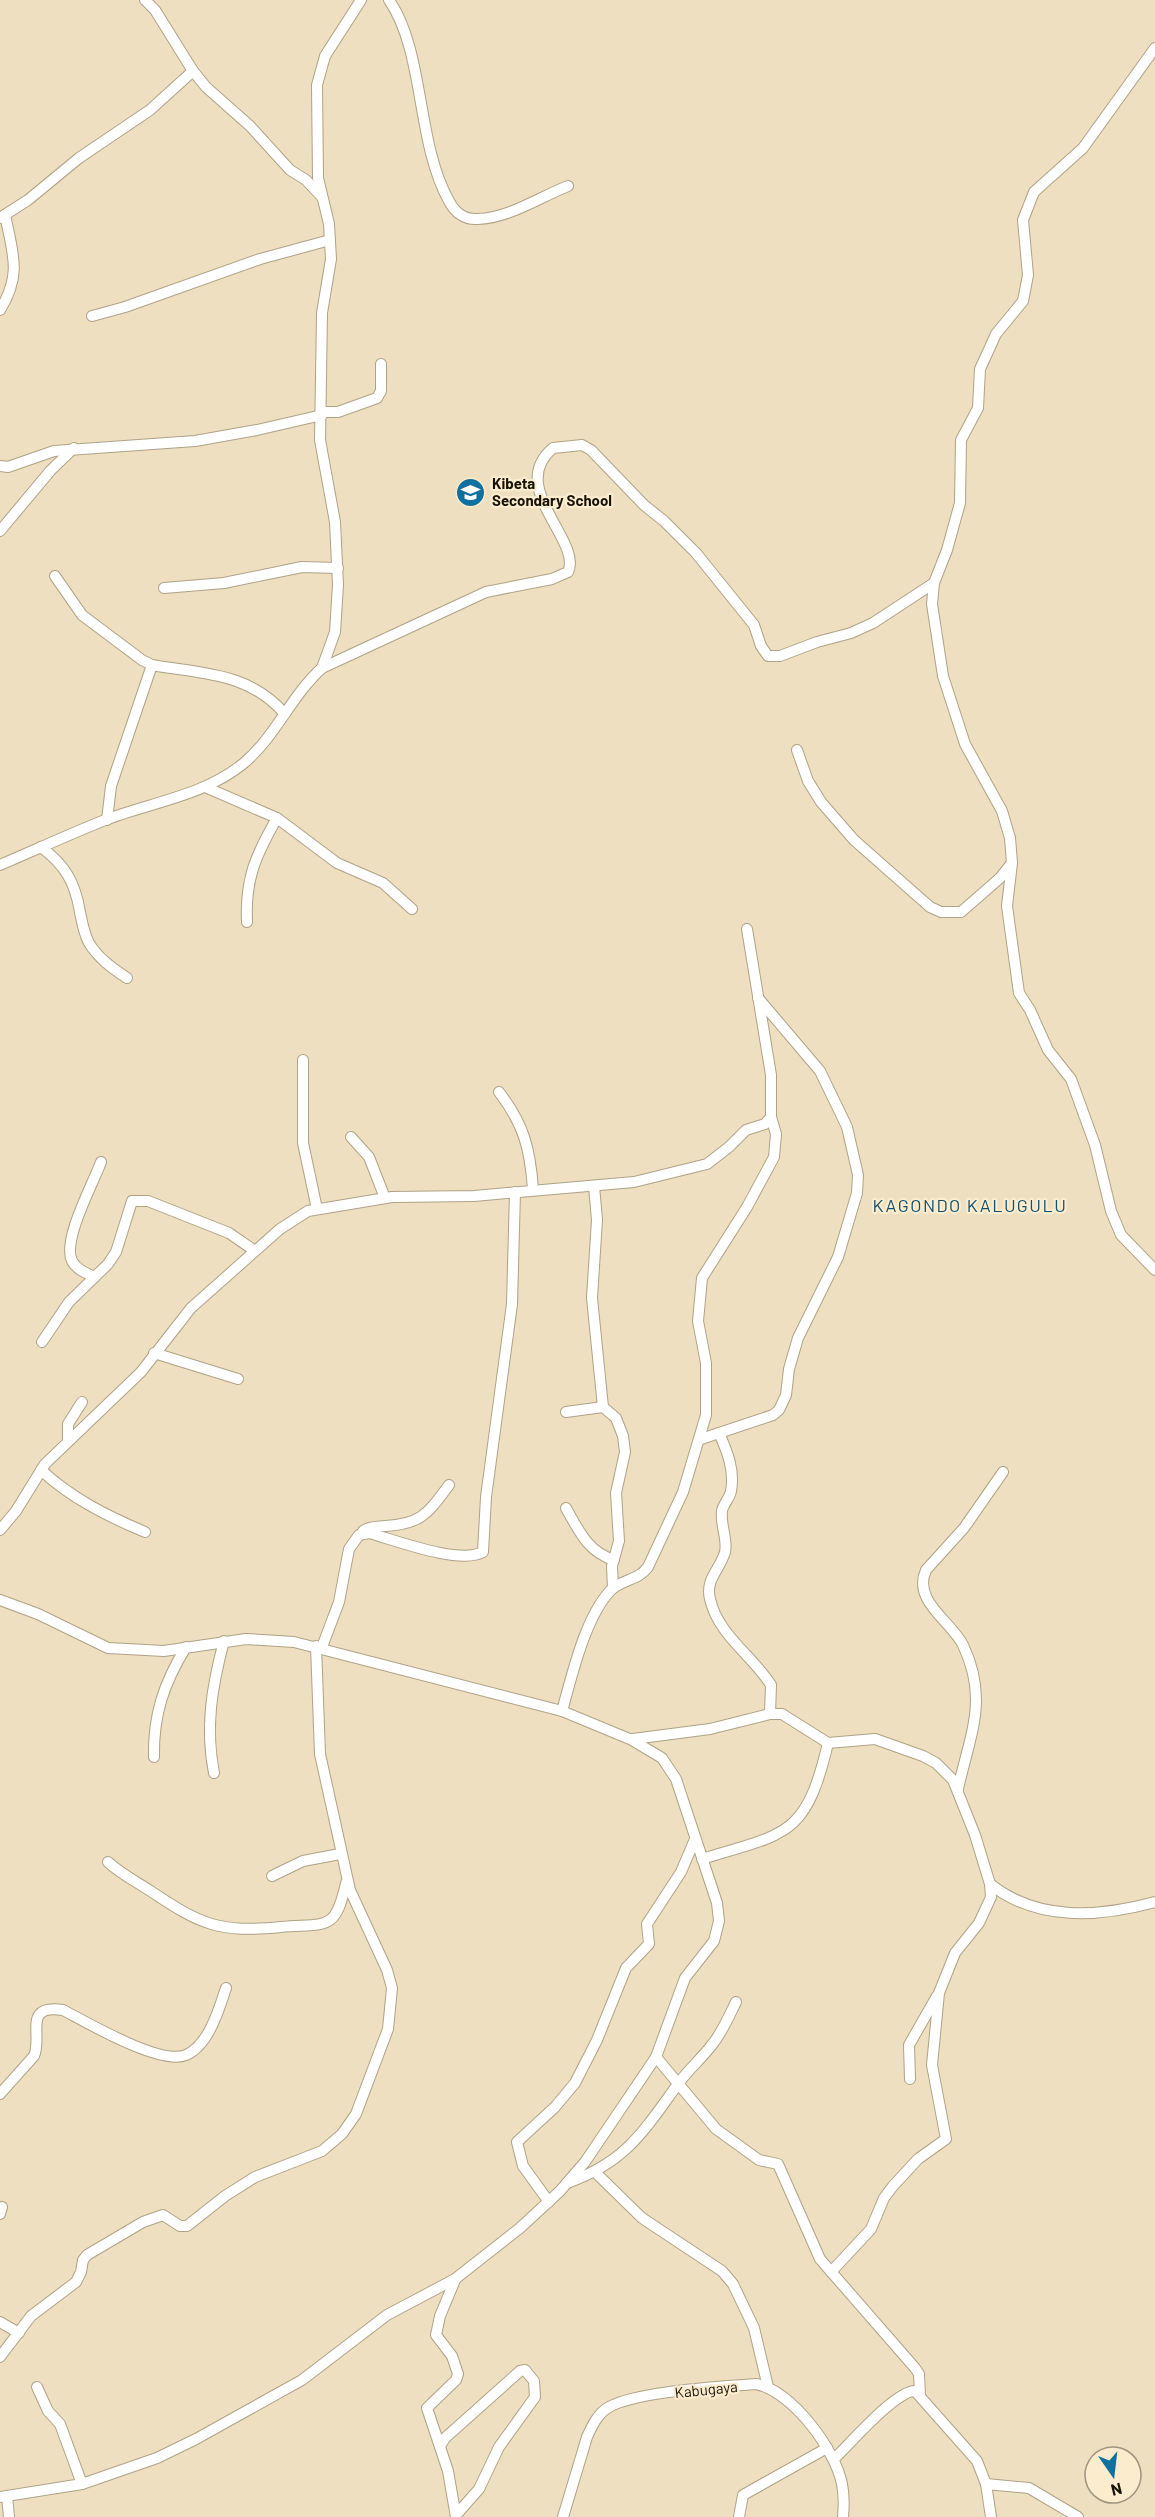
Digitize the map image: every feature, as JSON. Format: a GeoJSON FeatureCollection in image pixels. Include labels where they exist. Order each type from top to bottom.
{"type":"FeatureCollection","features":[{"type":"Feature","properties":{"kind":"street"},"geometry":{"type":"LineString","coordinates":[[145,0],[165,25],[193,71],[206,87],[250,126],[279,160],[306,180],[322,197]]}},
{"type":"Feature","properties":{"kind":"street"},"geometry":{"type":"LineString","coordinates":[[0,865],[107,820],[205,787],[226,776],[263,746],[285,713],[322,668],[337,622],[338,568],[335,522],[321,452],[322,313],[329,274],[330,240],[318,178],[316,123],[320,68],[325,56],[361,0]]}},
{"type":"Feature","properties":{"kind":"street"},"geometry":{"type":"LineString","coordinates":[[389,0],[404,31],[427,138],[440,180],[449,202],[457,212],[465,218],[478,219],[502,215],[568,186]]}},
{"type":"Feature","properties":{"kind":"street"},"geometry":{"type":"LineString","coordinates":[[1155,48],[1109,108],[1083,148],[1034,192],[1030,201],[1023,220],[1028,275],[1023,301],[996,334],[980,369],[978,408],[961,440],[960,503],[947,550],[934,583],[932,616],[939,642],[943,676],[971,757],[1006,823],[1012,863],[1007,906],[1019,993],[1030,1010],[1048,1050],[1071,1079],[1095,1144],[1111,1211],[1121,1235],[1155,1270]]}},
{"type":"Feature","properties":{"kind":"street"},"geometry":{"type":"LineString","coordinates":[[0,310],[10,296],[15,276],[3,216],[53,181],[79,158],[150,110],[193,71]]}},
{"type":"Feature","properties":{"kind":"street"},"geometry":{"type":"LineString","coordinates":[[92,316],[125,307],[260,259],[330,240]]}},
{"type":"Feature","properties":{"kind":"street"},"geometry":{"type":"LineString","coordinates":[[0,466],[8,467],[54,451],[195,441],[257,430],[322,413],[338,412],[377,398],[381,391],[381,364]]}},
{"type":"Feature","properties":{"kind":"street"},"geometry":{"type":"LineString","coordinates":[[322,668],[486,592],[552,579],[568,572],[571,560],[545,507],[538,476],[541,461],[546,454],[553,448],[566,445],[582,445],[591,450],[644,505],[664,521],[696,553],[754,625],[761,646],[768,656],[780,656],[817,642],[851,633],[873,623],[934,583]]}},
{"type":"Feature","properties":{"kind":"street"},"geometry":{"type":"LineString","coordinates":[[0,531],[51,470],[74,448]]}},
{"type":"Feature","properties":{"kind":"street"},"geometry":{"type":"LineString","coordinates":[[164,588],[233,582],[302,567],[338,568]]}},
{"type":"Feature","properties":{"kind":"street"},"geometry":{"type":"LineString","coordinates":[[55,576],[82,615],[142,660],[152,664],[237,679],[263,693],[285,713]]}},
{"type":"Feature","properties":{"kind":"street"},"geometry":{"type":"LineString","coordinates":[[107,820],[111,786],[152,664]]}},
{"type":"Feature","properties":{"kind":"street"},"geometry":{"type":"LineString","coordinates":[[797,750],[808,781],[827,812],[900,884],[930,907],[941,912],[961,912],[1000,878],[1012,863]]}},
{"type":"Feature","properties":{"kind":"street"},"geometry":{"type":"LineString","coordinates":[[205,787],[277,818],[337,863],[383,883],[412,909]]}},
{"type":"Feature","properties":{"kind":"street"},"geometry":{"type":"LineString","coordinates":[[247,922],[249,877],[261,846],[277,818]]}},
{"type":"Feature","properties":{"kind":"street"},"geometry":{"type":"LineString","coordinates":[[41,847],[58,860],[69,873],[77,894],[88,941],[99,956],[127,978]]}},
{"type":"Feature","properties":{"kind":"street"},"geometry":{"type":"LineString","coordinates":[[613,1588],[633,1581],[648,1567],[683,1492],[701,1439],[706,1415],[706,1363],[698,1321],[702,1278],[747,1207],[774,1157],[776,1134],[771,1117],[771,1075],[756,996],[747,929]]}},
{"type":"Feature","properties":{"kind":"street"},"geometry":{"type":"LineString","coordinates":[[701,1439],[773,1416],[779,1410],[786,1395],[794,1348],[831,1275],[857,1193],[858,1174],[847,1127],[830,1089],[802,1048],[756,996]]}},
{"type":"Feature","properties":{"kind":"street"},"geometry":{"type":"LineString","coordinates":[[303,1060],[303,1143],[317,1209]]}},
{"type":"Feature","properties":{"kind":"street"},"geometry":{"type":"LineString","coordinates":[[499,1092],[513,1110],[528,1143],[533,1189]]}},
{"type":"Feature","properties":{"kind":"street"},"geometry":{"type":"LineString","coordinates":[[0,1530],[16,1511],[41,1470],[68,1441],[106,1408],[141,1372],[191,1308],[280,1229],[308,1211],[385,1198],[474,1196],[533,1189],[634,1182],[707,1164],[746,1130],[765,1124],[771,1117]]}},
{"type":"Feature","properties":{"kind":"street"},"geometry":{"type":"LineString","coordinates":[[351,1137],[369,1157],[385,1198]]}},
{"type":"Feature","properties":{"kind":"street"},"geometry":{"type":"LineString","coordinates":[[95,1277],[82,1272],[75,1264],[70,1246],[101,1162]]}},
{"type":"Feature","properties":{"kind":"street"},"geometry":{"type":"LineString","coordinates":[[562,1710],[589,1628],[613,1588],[614,1560],[619,1541],[616,1486],[625,1452],[623,1436],[616,1418],[603,1407],[592,1298],[597,1220],[594,1186]]}},
{"type":"Feature","properties":{"kind":"street"},"geometry":{"type":"LineString","coordinates":[[359,1535],[369,1533],[443,1553],[468,1555],[483,1552],[486,1497],[512,1304],[515,1192]]}},
{"type":"Feature","properties":{"kind":"street"},"geometry":{"type":"LineString","coordinates":[[42,1342],[69,1302],[95,1277],[116,1252],[132,1201],[138,1199],[229,1233],[255,1251]]}},
{"type":"Feature","properties":{"kind":"street"},"geometry":{"type":"LineString","coordinates":[[154,1353],[238,1379]]}},
{"type":"Feature","properties":{"kind":"street"},"geometry":{"type":"LineString","coordinates":[[68,1441],[68,1424],[81,1402]]}},
{"type":"Feature","properties":{"kind":"street"},"geometry":{"type":"LineString","coordinates":[[566,1412],[603,1407]]}},
{"type":"Feature","properties":{"kind":"street"},"geometry":{"type":"LineString","coordinates":[[719,1433],[730,1459],[731,1491],[722,1512],[726,1544],[724,1554],[711,1579],[710,1598],[714,1613],[728,1634],[771,1685],[770,1714]]}},
{"type":"Feature","properties":{"kind":"street"},"geometry":{"type":"LineString","coordinates":[[41,1470],[64,1489],[89,1505],[145,1532]]}},
{"type":"Feature","properties":{"kind":"street"},"geometry":{"type":"LineString","coordinates":[[958,1789],[978,1707],[977,1691],[962,1644],[930,1604],[925,1594],[923,1578],[926,1570],[964,1528],[1003,1472]]}},
{"type":"Feature","properties":{"kind":"street"},"geometry":{"type":"LineString","coordinates":[[0,2357],[31,2316],[76,2282],[81,2272],[82,2260],[87,2254],[143,2222],[163,2215],[180,2226],[187,2226],[255,2177],[288,2162],[308,2157],[329,2146],[342,2134],[356,2114],[369,2083],[392,2009],[392,1988],[387,1970],[356,1907],[340,1854],[318,1736],[319,1647],[339,1602],[349,1548],[359,1535],[370,1527],[403,1525],[425,1516],[449,1485]]}},
{"type":"Feature","properties":{"kind":"street"},"geometry":{"type":"LineString","coordinates":[[566,1508],[592,1549],[601,1556],[614,1560]]}},
{"type":"Feature","properties":{"kind":"street"},"geometry":{"type":"LineString","coordinates":[[0,1600],[38,1614],[79,1636],[108,1648],[164,1651],[224,1641],[275,1639],[319,1647],[367,1662],[562,1710],[632,1740],[662,1758],[676,1779],[717,1903],[720,1921],[714,1941],[685,1977],[656,2056],[602,2138],[567,2183],[520,2228],[455,2279],[387,2315],[302,2380],[157,2458],[82,2484],[3,2497],[9,2517]]}},
{"type":"Feature","properties":{"kind":"street"},"geometry":{"type":"LineString","coordinates":[[214,1773],[209,1746],[208,1710],[224,1641]]}},
{"type":"Feature","properties":{"kind":"street"},"geometry":{"type":"LineString","coordinates":[[154,1756],[158,1707],[171,1671],[186,1647]]}},
{"type":"Feature","properties":{"kind":"street"},"geometry":{"type":"LineString","coordinates":[[632,1740],[727,1726],[770,1714],[782,1714],[794,1720],[817,1739],[828,1743],[875,1739],[936,1763],[953,1780],[990,1884],[988,1909],[955,1953],[939,1993],[909,2045],[910,2079]]}},
{"type":"Feature","properties":{"kind":"street"},"geometry":{"type":"LineString","coordinates":[[702,1859],[752,1844],[792,1827],[815,1792],[828,1743]]}},
{"type":"Feature","properties":{"kind":"street"},"geometry":{"type":"LineString","coordinates":[[549,2202],[523,2166],[517,2142],[555,2107],[585,2066],[622,1975],[649,1944],[647,1924],[681,1872],[695,1839]]}},
{"type":"Feature","properties":{"kind":"street"},"geometry":{"type":"LineString","coordinates":[[273,1876],[303,1861],[340,1854]]}},
{"type":"Feature","properties":{"kind":"street"},"geometry":{"type":"LineString","coordinates":[[108,1862],[122,1875],[193,1919],[234,1930],[266,1930],[328,1922],[338,1912],[347,1880]]}},
{"type":"Feature","properties":{"kind":"street"},"geometry":{"type":"LineString","coordinates":[[990,1884],[1015,1902],[1046,1910],[1087,1914],[1124,1910],[1155,1902]]}},
{"type":"Feature","properties":{"kind":"street"},"geometry":{"type":"LineString","coordinates":[[0,2094],[34,2056],[37,2049],[36,2022],[42,2012],[52,2009],[63,2010],[147,2052],[165,2057],[177,2057],[187,2055],[203,2039],[226,1988]]}},
{"type":"Feature","properties":{"kind":"street"},"geometry":{"type":"LineString","coordinates":[[831,2272],[871,2229],[884,2198],[893,2186],[918,2159],[946,2139],[932,2065],[939,1993]]}},
{"type":"Feature","properties":{"kind":"street"},"geometry":{"type":"LineString","coordinates":[[567,2183],[596,2173],[612,2162],[643,2131],[678,2084],[712,2045],[736,2002]]}},
{"type":"Feature","properties":{"kind":"street"},"geometry":{"type":"LineString","coordinates":[[656,2056],[716,2129],[759,2160],[778,2164],[814,2248],[831,2272],[915,2368],[919,2374],[920,2395]]}},
{"type":"Feature","properties":{"kind":"street"},"geometry":{"type":"LineString","coordinates":[[596,2173],[642,2218],[722,2271],[733,2284],[754,2328],[768,2387],[792,2404],[834,2460],[842,2484],[843,2517]]}},
{"type":"Feature","properties":{"kind":"street"},"geometry":{"type":"LineString","coordinates":[[455,2279],[437,2326],[436,2335],[452,2356],[458,2374],[456,2380],[427,2408],[440,2446],[456,2516]]}},
{"type":"Feature","properties":{"kind":"street"},"geometry":{"type":"LineString","coordinates":[[0,2322],[19,2333]]}},
{"type":"Feature","properties":{"kind":"street"},"geometry":{"type":"LineString","coordinates":[[440,2446],[445,2438],[520,2371],[525,2370],[531,2375],[536,2388],[532,2402],[499,2447],[479,2489],[456,2516]]}},
{"type":"Feature","properties":{"kind":"street","name":"Kabugaya"},"geometry":{"type":"LineString","coordinates":[[562,2517],[590,2430],[599,2416],[609,2407],[672,2393],[756,2384],[768,2387]]}},
{"type":"Feature","properties":{"kind":"street"},"geometry":{"type":"LineString","coordinates":[[37,2388],[48,2411],[60,2424],[82,2484]]}},
{"type":"Feature","properties":{"kind":"street"},"geometry":{"type":"LineString","coordinates":[[834,2460],[906,2393],[915,2391],[977,2461],[986,2484],[991,2517]]}},
{"type":"Feature","properties":{"kind":"street"},"geometry":{"type":"LineString","coordinates":[[739,2517],[743,2495],[827,2448]]}},
{"type":"Feature","properties":{"kind":"street"},"geometry":{"type":"LineString","coordinates":[[986,2484],[1029,2488],[1078,2517]]}},
{"type":"Feature","properties":{"kind":"place","name":"Kibeta Secondary School"},"geometry":{"type":"Point","coordinates":[471,492]}},
{"type":"Feature","properties":{"kind":"district","name":"KAGONDO KALUGULU"},"geometry":{"type":"Point","coordinates":[970,1205]}}]}
